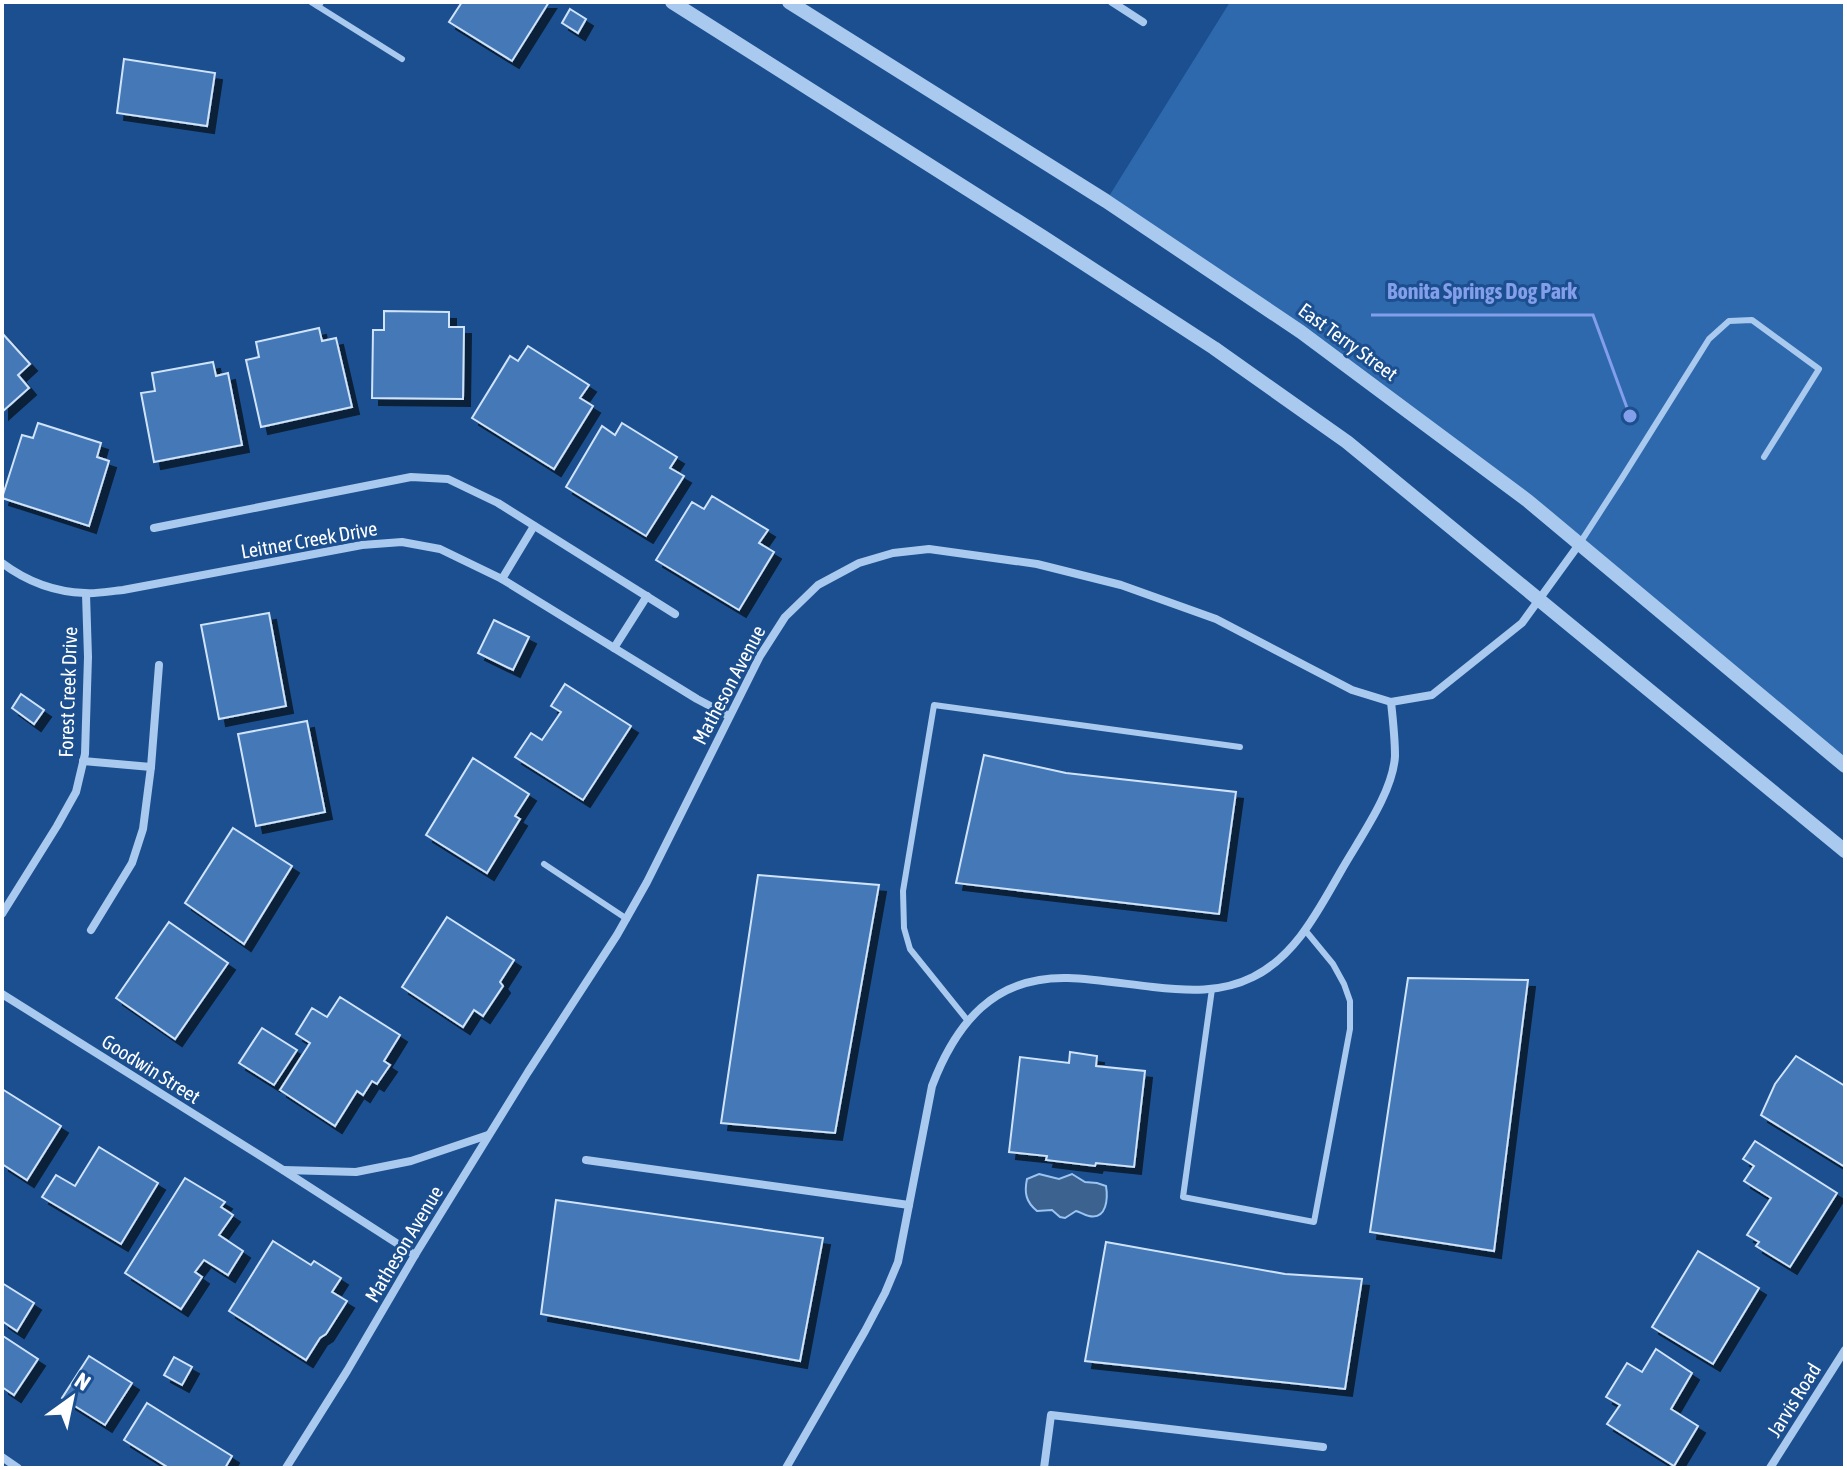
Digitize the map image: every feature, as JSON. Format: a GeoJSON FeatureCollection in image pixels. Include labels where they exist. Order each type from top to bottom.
{"type":"FeatureCollection","features":[{"type":"Feature","properties":{"kind":"street"},"geometry":{"type":"LineString","coordinates":[[672,2],[1056,245],[1214,348],[1347,442],[1845,851]]}},
{"type":"Feature","properties":{"kind":"street","name":"East Terry Street"},"geometry":{"type":"LineString","coordinates":[[789,2],[1106,201],[1301,332],[1528,501],[1845,766]]}},
{"type":"Feature","properties":{"kind":"street"},"geometry":{"type":"LineString","coordinates":[[1112,2],[1143,22]]}},
{"type":"Feature","properties":{"kind":"street"},"geometry":{"type":"LineString","coordinates":[[154,528],[411,477],[448,479],[498,503],[675,614]]}},
{"type":"Feature","properties":{"kind":"street"},"geometry":{"type":"LineString","coordinates":[[502,579],[534,526]]}},
{"type":"Feature","properties":{"kind":"street","name":"Leitner Creek Drive"},"geometry":{"type":"LineString","coordinates":[[2,563],[14,572],[50,588],[86,594],[123,590],[362,545],[402,542],[440,549],[502,579],[729,716]]}},
{"type":"Feature","properties":{"kind":"street","name":"Matheson Avenue"},"geometry":{"type":"LineString","coordinates":[[286,1468],[489,1134],[627,919],[760,656],[785,617],[818,585],[859,563],[893,553],[929,549],[1037,564],[1121,585],[1216,619],[1352,690],[1391,702],[1432,695],[1522,623],[1580,543]]}},
{"type":"Feature","properties":{"kind":"street","name":"Forest Creek Drive"},"geometry":{"type":"LineString","coordinates":[[2,914],[76,792],[85,754],[86,594]]}},
{"type":"Feature","properties":{"kind":"street"},"geometry":{"type":"LineString","coordinates":[[614,648],[647,596]]}},
{"type":"Feature","properties":{"kind":"street"},"geometry":{"type":"LineString","coordinates":[[91,930],[132,863],[143,829],[159,665]]}},
{"type":"Feature","properties":{"kind":"street"},"geometry":{"type":"LineString","coordinates":[[786,1468],[865,1331],[898,1262],[932,1086],[947,1052],[968,1021],[989,1000],[1012,987],[1036,980],[1067,978],[1192,991],[1228,987],[1256,976],[1279,959],[1317,912],[1387,790],[1395,759],[1391,702]]}},
{"type":"Feature","properties":{"kind":"street"},"geometry":{"type":"LineString","coordinates":[[83,761],[151,767]]}},
{"type":"Feature","properties":{"kind":"street","name":"Goodwin Street"},"geometry":{"type":"LineString","coordinates":[[2,994],[415,1255]]}},
{"type":"Feature","properties":{"kind":"street"},"geometry":{"type":"LineString","coordinates":[[283,1170],[356,1172],[411,1161],[489,1134]]}},
{"type":"Feature","properties":{"kind":"street"},"geometry":{"type":"LineString","coordinates":[[586,1160],[909,1205]]}},
{"type":"Feature","properties":{"kind":"street","name":"Jarvis Road"},"geometry":{"type":"LineString","coordinates":[[1770,1468],[1845,1350]]}},
{"type":"Feature","properties":{"kind":"street"},"geometry":{"type":"LineString","coordinates":[[1044,1468],[1051,1415],[1323,1447]]}},
{"type":"Feature","properties":{"kind":"street"},"geometry":{"type":"LineString","coordinates":[[2,1457],[18,1468]]}},
{"type":"Feature","properties":{"kind":"lane"},"geometry":{"type":"LineString","coordinates":[[316,3],[402,59]]}},
{"type":"Feature","properties":{"kind":"lane"},"geometry":{"type":"LineString","coordinates":[[1580,543],[1709,339],[1729,321],[1752,320],[1819,369],[1764,457]]}},
{"type":"Feature","properties":{"kind":"lane"},"geometry":{"type":"LineString","coordinates":[[968,1021],[910,949],[904,928],[903,891],[934,705],[1240,747]]}},
{"type":"Feature","properties":{"kind":"lane"},"geometry":{"type":"LineString","coordinates":[[544,864],[627,919]]}},
{"type":"Feature","properties":{"kind":"lane"},"geometry":{"type":"LineString","coordinates":[[1212,989],[1183,1197],[1314,1222],[1350,1029],[1350,1001],[1333,964],[1305,930]]}},
{"type":"Feature","properties":{"kind":"shaded area"},"geometry":{"type":"Polygon","coordinates":[[[1230,2],[1845,2],[1845,766],[1528,501],[1106,201],[1230,2]]]}},
{"type":"Feature","properties":{"kind":"shaded area"},"geometry":{"type":"Polygon","coordinates":[[[1039,1174],[1059,1179],[1072,1174],[1085,1182],[1106,1186],[1103,1211],[1100,1215],[1087,1216],[1076,1211],[1065,1218],[1052,1210],[1037,1211],[1028,1201],[1026,1189],[1027,1179],[1039,1174]]]}},
{"type":"Feature","properties":{"kind":"building"},"geometry":{"type":"Polygon","coordinates":[[[462,2],[549,2],[512,61],[449,22],[462,2]]]}},
{"type":"Feature","properties":{"kind":"building"},"geometry":{"type":"Polygon","coordinates":[[[570,9],[586,19],[578,33],[562,23],[570,9]]]}},
{"type":"Feature","properties":{"kind":"building"},"geometry":{"type":"Polygon","coordinates":[[[124,59],[215,73],[207,126],[117,113],[124,59]]]}},
{"type":"Feature","properties":{"kind":"building"},"geometry":{"type":"Polygon","coordinates":[[[384,311],[449,312],[449,327],[464,327],[463,399],[372,398],[373,330],[384,330],[384,311]]]}},
{"type":"Feature","properties":{"kind":"building"},"geometry":{"type":"Polygon","coordinates":[[[319,328],[322,341],[336,338],[352,407],[261,427],[246,360],[259,357],[256,342],[319,328]]]}},
{"type":"Feature","properties":{"kind":"building"},"geometry":{"type":"Polygon","coordinates":[[[2,333],[30,364],[18,375],[29,388],[2,412],[2,333]]]}},
{"type":"Feature","properties":{"kind":"building"},"geometry":{"type":"Polygon","coordinates":[[[528,346],[589,385],[580,398],[593,406],[554,469],[472,418],[510,356],[518,361],[528,346]]]}},
{"type":"Feature","properties":{"kind":"building"},"geometry":{"type":"Polygon","coordinates":[[[213,362],[216,376],[228,373],[242,445],[154,462],[141,393],[155,391],[152,373],[213,362]]]}},
{"type":"Feature","properties":{"kind":"building"},"geometry":{"type":"Polygon","coordinates":[[[38,423],[101,443],[97,457],[109,461],[89,526],[2,498],[22,435],[33,438],[38,423]]]}},
{"type":"Feature","properties":{"kind":"building"},"geometry":{"type":"Polygon","coordinates":[[[622,423],[677,457],[670,468],[684,476],[646,536],[566,487],[602,426],[615,435],[622,423]]]}},
{"type":"Feature","properties":{"kind":"building"},"geometry":{"type":"Polygon","coordinates":[[[712,496],[768,530],[759,543],[774,552],[739,610],[656,560],[692,502],[704,509],[712,496]]]}},
{"type":"Feature","properties":{"kind":"building"},"geometry":{"type":"Polygon","coordinates":[[[269,613],[286,706],[219,719],[201,625],[269,613]]]}},
{"type":"Feature","properties":{"kind":"building"},"geometry":{"type":"Polygon","coordinates":[[[494,620],[529,637],[513,670],[478,653],[494,620]]]}},
{"type":"Feature","properties":{"kind":"building"},"geometry":{"type":"Polygon","coordinates":[[[565,684],[631,726],[583,800],[515,757],[531,733],[542,740],[561,712],[551,706],[565,684]]]}},
{"type":"Feature","properties":{"kind":"building"},"geometry":{"type":"Polygon","coordinates":[[[21,694],[44,710],[34,724],[12,708],[21,694]]]}},
{"type":"Feature","properties":{"kind":"building"},"geometry":{"type":"Polygon","coordinates":[[[307,721],[325,812],[256,826],[238,734],[307,721]]]}},
{"type":"Feature","properties":{"kind":"building"},"geometry":{"type":"Polygon","coordinates":[[[984,755],[1066,773],[1236,792],[1219,914],[956,883],[984,755]]]}},
{"type":"Feature","properties":{"kind":"building"},"geometry":{"type":"Polygon","coordinates":[[[473,758],[529,794],[515,816],[520,819],[487,873],[426,835],[473,758]]]}},
{"type":"Feature","properties":{"kind":"building"},"geometry":{"type":"Polygon","coordinates":[[[233,828],[292,866],[244,944],[185,903],[233,828]]]}},
{"type":"Feature","properties":{"kind":"building"},"geometry":{"type":"Polygon","coordinates":[[[758,875],[879,885],[835,1133],[721,1123],[758,875]]]}},
{"type":"Feature","properties":{"kind":"building"},"geometry":{"type":"Polygon","coordinates":[[[447,917],[514,960],[500,982],[503,986],[483,1016],[474,1010],[463,1027],[402,987],[447,917]]]}},
{"type":"Feature","properties":{"kind":"building"},"geometry":{"type":"Polygon","coordinates":[[[169,922],[228,963],[175,1039],[116,998],[169,922]]]}},
{"type":"Feature","properties":{"kind":"building"},"geometry":{"type":"Polygon","coordinates":[[[1408,978],[1528,980],[1494,1251],[1370,1232],[1408,978]]]}},
{"type":"Feature","properties":{"kind":"building"},"geometry":{"type":"Polygon","coordinates":[[[340,997],[400,1035],[384,1061],[390,1065],[377,1084],[372,1081],[363,1095],[357,1091],[335,1126],[280,1090],[310,1043],[296,1034],[312,1008],[327,1017],[340,997]]]}},
{"type":"Feature","properties":{"kind":"building"},"geometry":{"type":"Polygon","coordinates":[[[262,1028],[297,1050],[274,1085],[239,1063],[262,1028]]]}},
{"type":"Feature","properties":{"kind":"building"},"geometry":{"type":"Polygon","coordinates":[[[1070,1052],[1097,1056],[1096,1066],[1145,1071],[1134,1167],[1096,1163],[1095,1166],[1009,1152],[1020,1057],[1069,1063],[1070,1052]]]}},
{"type":"Feature","properties":{"kind":"building"},"geometry":{"type":"Polygon","coordinates":[[[1796,1056],[1845,1086],[1845,1167],[1761,1115],[1775,1084],[1796,1056]]]}},
{"type":"Feature","properties":{"kind":"building"},"geometry":{"type":"Polygon","coordinates":[[[2,1089],[61,1126],[27,1180],[2,1164],[2,1089]]]}},
{"type":"Feature","properties":{"kind":"building"},"geometry":{"type":"Polygon","coordinates":[[[1755,1141],[1837,1193],[1790,1267],[1756,1246],[1759,1242],[1747,1235],[1771,1198],[1744,1181],[1754,1166],[1743,1159],[1755,1141]]]}},
{"type":"Feature","properties":{"kind":"building"},"geometry":{"type":"Polygon","coordinates":[[[99,1147],[158,1183],[121,1244],[42,1197],[56,1175],[75,1186],[99,1147]]]}},
{"type":"Feature","properties":{"kind":"building"},"geometry":{"type":"Polygon","coordinates":[[[185,1178],[225,1202],[221,1207],[233,1215],[219,1235],[243,1251],[228,1275],[204,1260],[195,1272],[202,1277],[181,1309],[125,1273],[185,1178]]]}},
{"type":"Feature","properties":{"kind":"building"},"geometry":{"type":"Polygon","coordinates":[[[556,1200],[823,1238],[800,1361],[541,1314],[556,1200]]]}},
{"type":"Feature","properties":{"kind":"building"},"geometry":{"type":"Polygon","coordinates":[[[273,1241],[311,1265],[314,1261],[341,1278],[332,1292],[347,1301],[306,1360],[229,1311],[273,1241]]]}},
{"type":"Feature","properties":{"kind":"building"},"geometry":{"type":"Polygon","coordinates":[[[1106,1242],[1285,1274],[1362,1279],[1345,1389],[1085,1361],[1106,1242]]]}},
{"type":"Feature","properties":{"kind":"building"},"geometry":{"type":"Polygon","coordinates":[[[1698,1251],[1759,1288],[1713,1364],[1652,1327],[1698,1251]]]}},
{"type":"Feature","properties":{"kind":"building"},"geometry":{"type":"Polygon","coordinates":[[[2,1283],[34,1303],[17,1331],[2,1321],[2,1283]]]}},
{"type":"Feature","properties":{"kind":"building"},"geometry":{"type":"Polygon","coordinates":[[[3,1336],[38,1359],[14,1395],[2,1387],[3,1336]]]}},
{"type":"Feature","properties":{"kind":"building"},"geometry":{"type":"Polygon","coordinates":[[[1656,1349],[1692,1373],[1671,1409],[1698,1426],[1674,1466],[1607,1424],[1620,1405],[1606,1397],[1627,1363],[1642,1372],[1656,1349]]]}},
{"type":"Feature","properties":{"kind":"building"},"geometry":{"type":"Polygon","coordinates":[[[89,1356],[132,1383],[105,1425],[62,1398],[89,1356]]]}},
{"type":"Feature","properties":{"kind":"building"},"geometry":{"type":"Polygon","coordinates":[[[174,1357],[192,1367],[182,1385],[164,1375],[174,1357]]]}},
{"type":"Feature","properties":{"kind":"building"},"geometry":{"type":"Polygon","coordinates":[[[147,1403],[232,1456],[225,1468],[169,1468],[124,1440],[147,1403]]]}},
{"type":"Feature","properties":{"kind":"place","name":"Bonita Springs Dog Park"},"geometry":{"type":"Point","coordinates":[1630,416]}}]}
